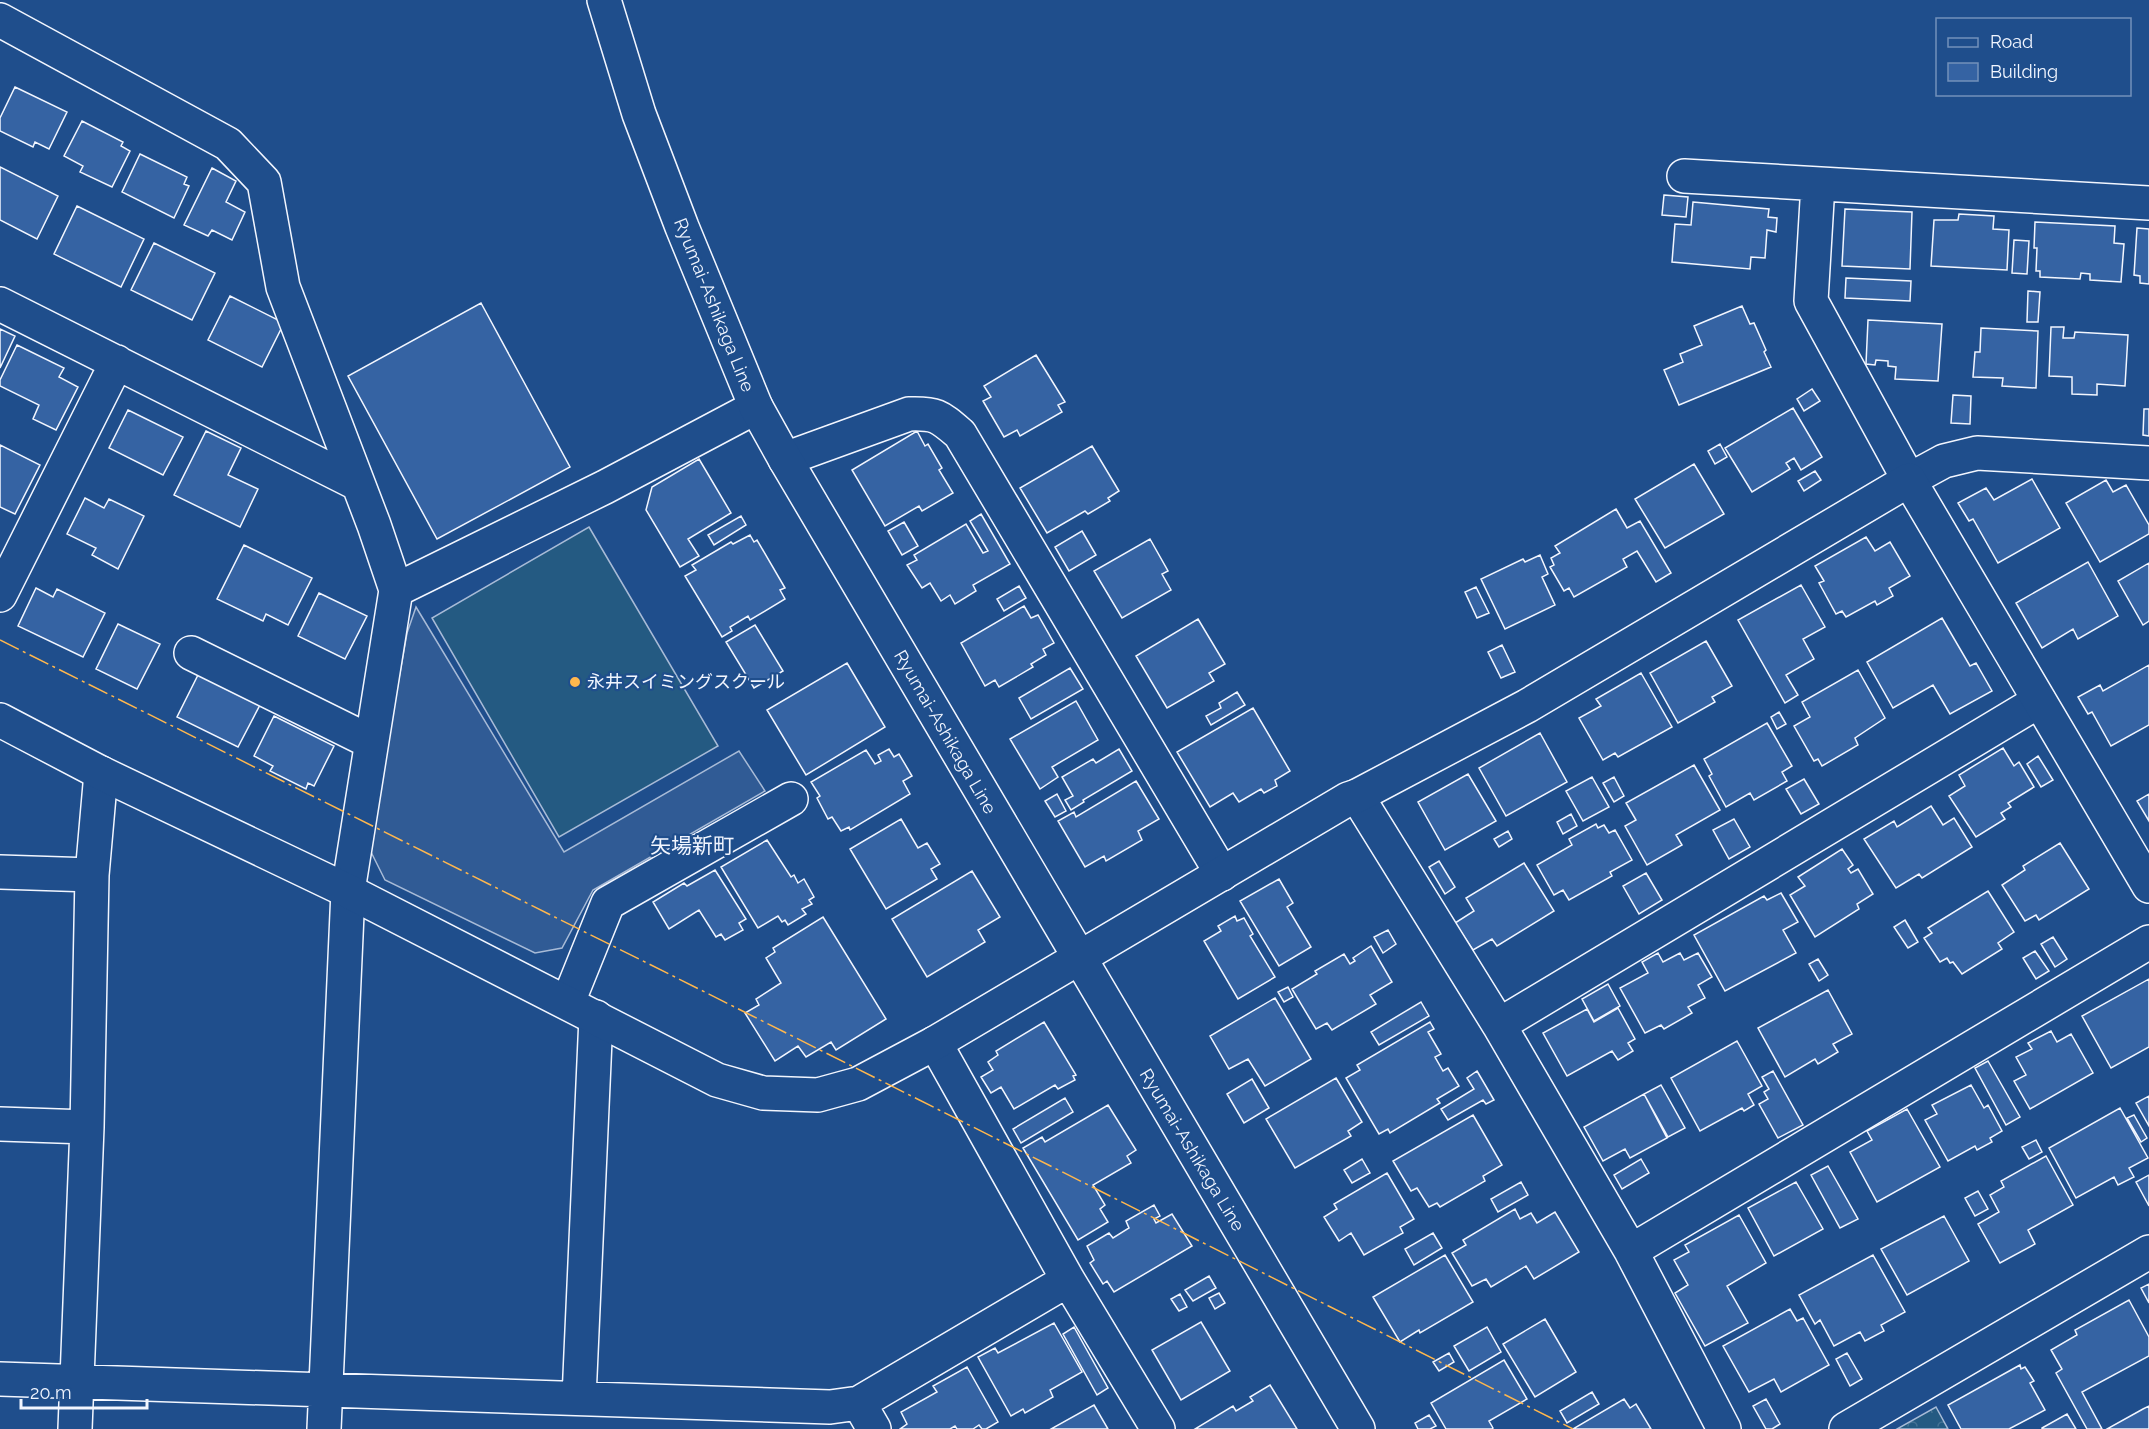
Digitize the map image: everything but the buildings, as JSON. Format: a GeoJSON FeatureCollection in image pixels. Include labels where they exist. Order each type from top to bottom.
{"type":"FeatureCollection","features":[{"type":"Feature","properties":{"kind":"street","name":"Ryumai-Ashikaga Line"},"geometry":{"type":"LineString","coordinates":[[604,0],[647,135],[681,227],[756,407],[1077,957],[1358,1429]]}},
{"type":"Feature","properties":{"kind":"street"},"geometry":{"type":"LineString","coordinates":[[0,20],[228,144],[264,182],[283,287],[396,590],[348,891],[324,1429]]}},
{"type":"Feature","properties":{"kind":"street"},"geometry":{"type":"LineString","coordinates":[[1684,176],[2149,203]]}},
{"type":"Feature","properties":{"kind":"street"},"geometry":{"type":"LineString","coordinates":[[1818,184],[1811,301],[1909,480],[2149,886]]}},
{"type":"Feature","properties":{"kind":"street"},"geometry":{"type":"LineString","coordinates":[[0,304],[358,484]]}},
{"type":"Feature","properties":{"kind":"street"},"geometry":{"type":"LineString","coordinates":[[0,595],[117,362]]}},
{"type":"Feature","properties":{"kind":"street"},"geometry":{"type":"LineString","coordinates":[[396,590],[605,487],[756,407]]}},
{"type":"Feature","properties":{"kind":"street"},"geometry":{"type":"LineString","coordinates":[[785,459],[909,414],[929,413],[960,434],[1222,874]]}},
{"type":"Feature","properties":{"kind":"street"},"geometry":{"type":"LineString","coordinates":[[0,720],[101,772],[348,891],[717,1080],[763,1093],[818,1095],[858,1084],[935,1043],[1077,957],[1348,799],[1527,706],[1944,460],[1977,453],[2149,464]]}},
{"type":"Feature","properties":{"kind":"street"},"geometry":{"type":"LineString","coordinates":[[191,653],[371,742]]}},
{"type":"Feature","properties":{"kind":"street"},"geometry":{"type":"LineString","coordinates":[[1499,1025],[2039,701]]}},
{"type":"Feature","properties":{"kind":"street"},"geometry":{"type":"LineString","coordinates":[[75,1429],[87,1127],[92,875],[101,772]]}},
{"type":"Feature","properties":{"kind":"street"},"geometry":{"type":"LineString","coordinates":[[1357,796],[1499,1025],[1630,1251],[1724,1429]]}},
{"type":"Feature","properties":{"kind":"street"},"geometry":{"type":"LineString","coordinates":[[579,1398],[582,1010],[608,903],[790,799]]}},
{"type":"Feature","properties":{"kind":"street"},"geometry":{"type":"LineString","coordinates":[[0,872],[92,875]]}},
{"type":"Feature","properties":{"kind":"street"},"geometry":{"type":"LineString","coordinates":[[1630,1251],[2149,942]]}},
{"type":"Feature","properties":{"kind":"street"},"geometry":{"type":"LineString","coordinates":[[935,1043],[1068,1280],[1158,1429]]}},
{"type":"Feature","properties":{"kind":"street"},"geometry":{"type":"LineString","coordinates":[[0,1124],[87,1127]]}},
{"type":"Feature","properties":{"kind":"street"},"geometry":{"type":"LineString","coordinates":[[1846,1429],[2149,1252]]}},
{"type":"Feature","properties":{"kind":"street"},"geometry":{"type":"LineString","coordinates":[[0,1379],[830,1407],[866,1416],[1068,1280]]}},
{"type":"Feature","properties":{"kind":"green space","name":"永井スイミングスクール"},"geometry":{"type":"Polygon","coordinates":[[[589,527],[718,746],[559,837],[432,618],[589,527]]]}},
{"type":"Feature","properties":{"kind":"green space"},"geometry":{"type":"Polygon","coordinates":[[[1936,1407],[1948,1429],[1897,1429],[1936,1407]]]}},
{"type":"Feature","properties":{"kind":"shaded area"},"geometry":{"type":"Polygon","coordinates":[[[416,607],[564,852],[739,751],[765,791],[593,890],[562,948],[535,953],[385,880],[369,848],[407,633],[416,607]]]}},
{"type":"Feature","properties":{"kind":"power"},"geometry":{"type":"LineString","coordinates":[[0,640],[1573,1429]]}},
{"type":"Feature","properties":{"kind":"place","name":"永井スイミングスクール"},"geometry":{"type":"Point","coordinates":[575,682]}},
{"type":"Feature","properties":{"kind":"district","name":"矢場新町"},"geometry":{"type":"Point","coordinates":[692,846]}}]}
